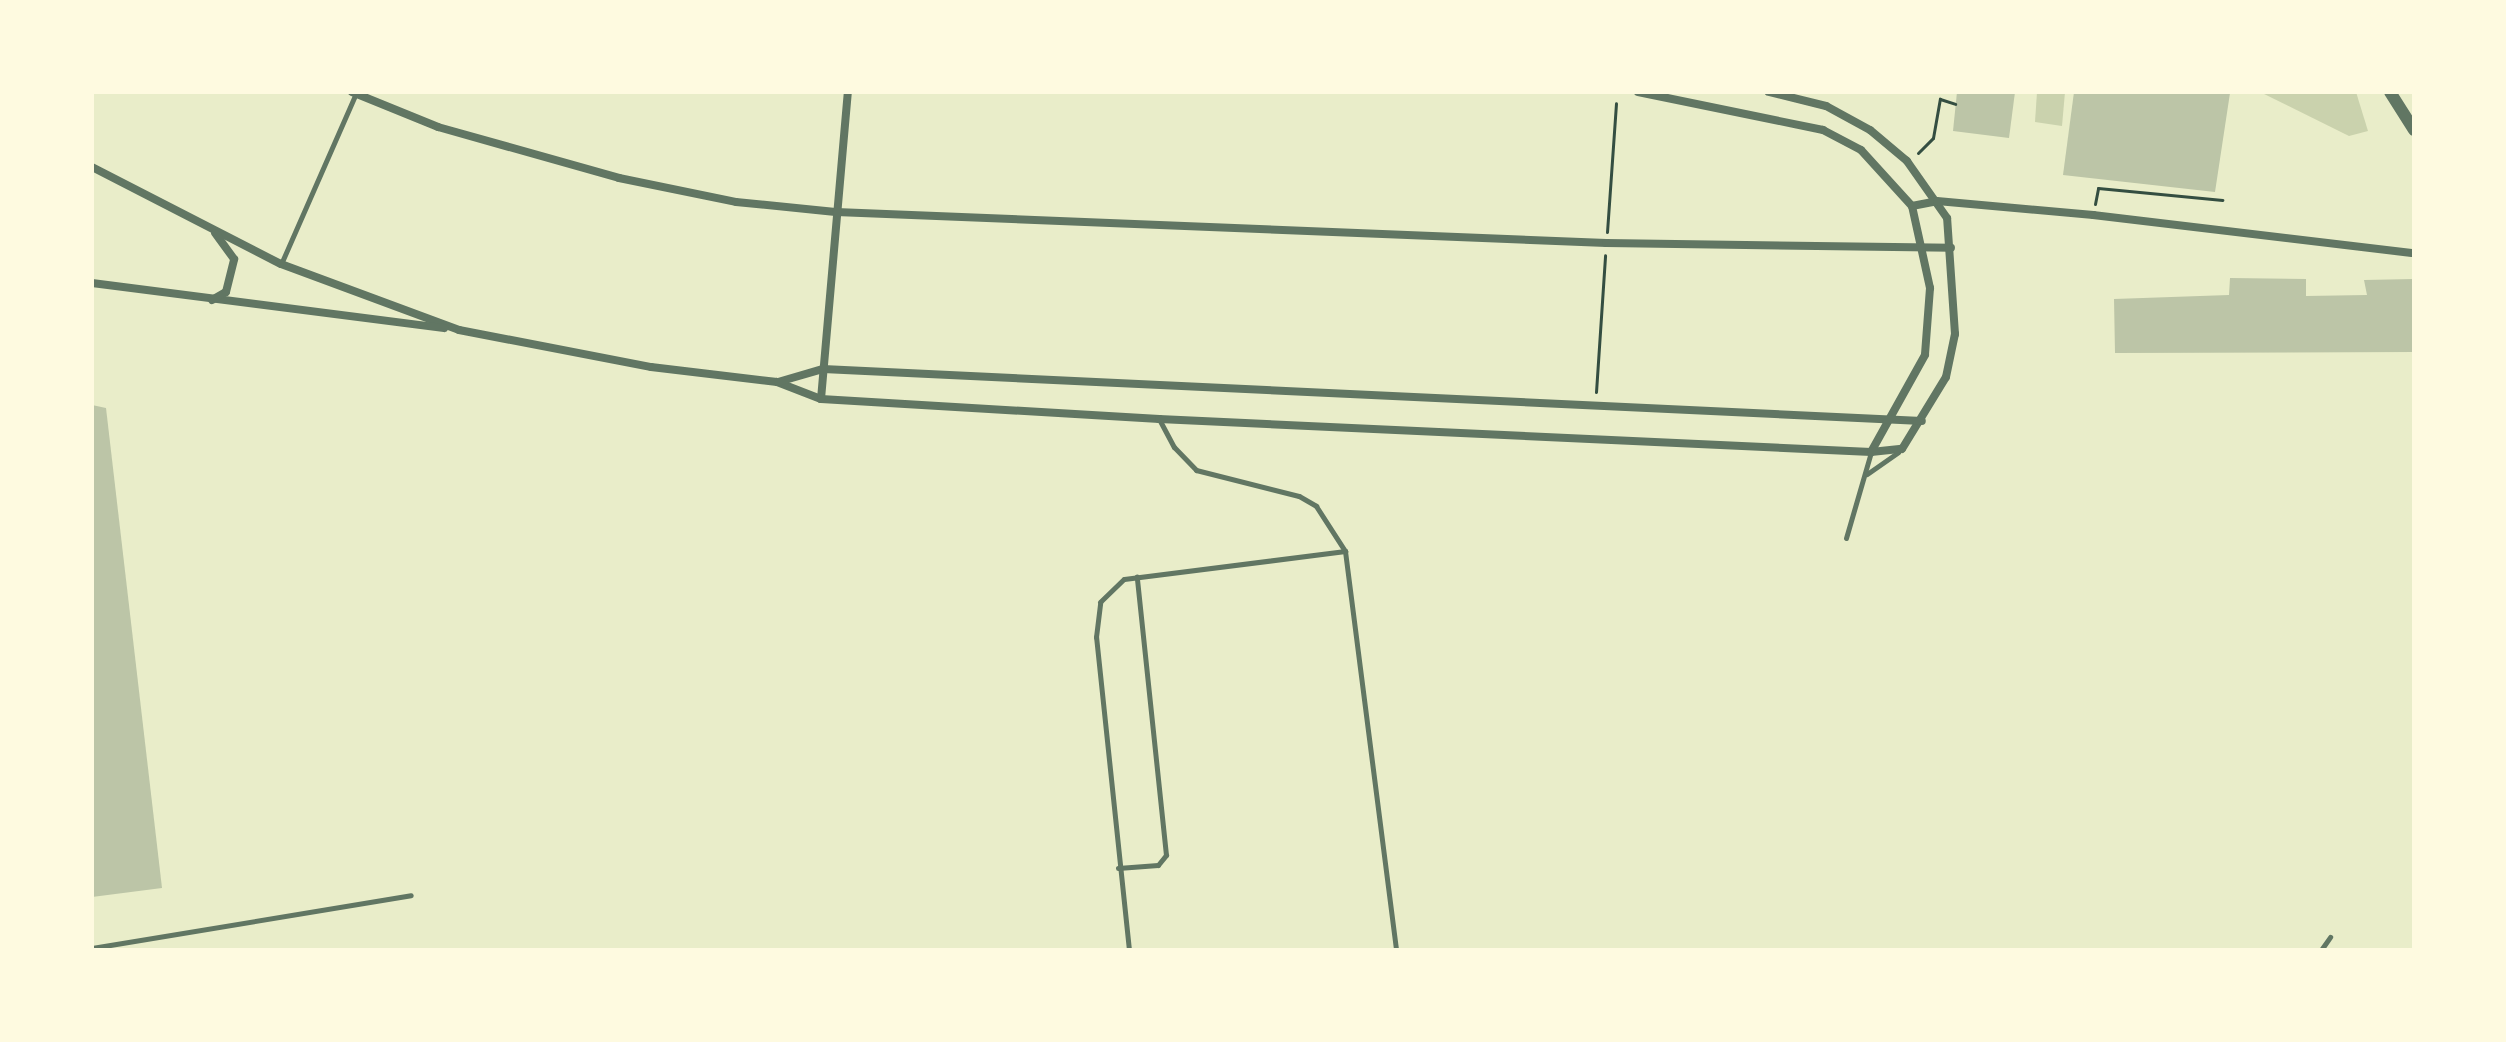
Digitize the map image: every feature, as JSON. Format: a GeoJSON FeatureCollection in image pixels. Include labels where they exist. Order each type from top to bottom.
{"type":"FeatureCollection","features":[{"type":"Feature","properties":{"kind":"street"},"geometry":{"type":"LineString","coordinates":[[821,399],[848,92]]}},
{"type":"Feature","properties":{"kind":"street"},"geometry":{"type":"LineString","coordinates":[[1638,92],[1823,130],[1861,150],[1912,206],[1925,250],[1931,315],[1925,355],[1895,417],[1871,452]]}},
{"type":"Feature","properties":{"kind":"street"},"geometry":{"type":"LineString","coordinates":[[92,283],[459,330],[651,367],[777,382],[821,399],[1159,419],[1871,452],[1902,449],[1922,421],[1946,377],[1955,334],[1947,218],[1907,161],[1848,115],[1769,92]]}},
{"type":"Feature","properties":{"kind":"street"},"geometry":{"type":"LineString","coordinates":[[2390,92],[2414,130]]}},
{"type":"Feature","properties":{"kind":"street"},"geometry":{"type":"LineString","coordinates":[[355,93],[438,127],[619,178],[736,202],[836,212],[1925,250],[1951,248]]}},
{"type":"Feature","properties":{"kind":"street"},"geometry":{"type":"LineString","coordinates":[[92,167],[281,264],[459,330]]}},
{"type":"Feature","properties":{"kind":"street"},"geometry":{"type":"LineString","coordinates":[[1912,206],[1937,201],[2093,215],[2414,253]]}},
{"type":"Feature","properties":{"kind":"street"},"geometry":{"type":"LineString","coordinates":[[211,300],[226,292],[234,259],[214,231]]}},
{"type":"Feature","properties":{"kind":"street"},"geometry":{"type":"LineString","coordinates":[[777,382],[823,369],[1895,417],[1922,421]]}},
{"type":"Feature","properties":{"kind":"lane"},"geometry":{"type":"LineString","coordinates":[[281,264],[355,93]]}},
{"type":"Feature","properties":{"kind":"lane"},"geometry":{"type":"LineString","coordinates":[[1159,419],[1174,447],[1196,470],[1299,496],[1316,506],[1345,551],[1396,950]]}},
{"type":"Feature","properties":{"kind":"lane"},"geometry":{"type":"LineString","coordinates":[[1866,474],[1902,449]]}},
{"type":"Feature","properties":{"kind":"lane"},"geometry":{"type":"LineString","coordinates":[[1846,538],[1871,452]]}},
{"type":"Feature","properties":{"kind":"lane"},"geometry":{"type":"LineString","coordinates":[[1129,950],[1096,637],[1100,602],[1109,588],[1137,577],[1345,551]]}},
{"type":"Feature","properties":{"kind":"lane"},"geometry":{"type":"LineString","coordinates":[[1118,868],[1158,865],[1166,855],[1137,577]]}},
{"type":"Feature","properties":{"kind":"lane"},"geometry":{"type":"LineString","coordinates":[[92,948],[411,895]]}},
{"type":"Feature","properties":{"kind":"lane"},"geometry":{"type":"LineString","coordinates":[[2321,950],[2330,937]]}},
{"type":"Feature","properties":{"kind":"path"},"geometry":{"type":"LineString","coordinates":[[1915,155],[1933,138],[1940,99],[1955,104]]}},
{"type":"Feature","properties":{"kind":"path"},"geometry":{"type":"LineString","coordinates":[[2093,215],[2098,188],[2222,200]]}},
{"type":"Feature","properties":{"kind":"green space"},"geometry":{"type":"Polygon","coordinates":[[[2037,92],[2065,92],[2062,126],[2035,122],[2037,92]]]}},
{"type":"Feature","properties":{"kind":"green space"},"geometry":{"type":"Polygon","coordinates":[[[2260,92],[2356,92],[2368,131],[2349,136],[2260,92]]]}},
{"type":"Feature","properties":{"kind":"building"},"geometry":{"type":"Polygon","coordinates":[[[1957,92],[2015,92],[2009,138],[1953,131],[1957,92]]]}},
{"type":"Feature","properties":{"kind":"building"},"geometry":{"type":"Polygon","coordinates":[[[2074,92],[2230,93],[2215,192],[2063,175],[2074,92]]]}},
{"type":"Feature","properties":{"kind":"building"},"geometry":{"type":"Polygon","coordinates":[[[2230,278],[2306,279],[2306,296],[2367,295],[2364,280],[2414,279],[2414,352],[2115,353],[2114,299],[2229,295],[2230,278]]]}},
{"type":"Feature","properties":{"kind":"building"},"geometry":{"type":"Polygon","coordinates":[[[92,405],[106,408],[162,888],[92,897],[92,405]]]}}]}
